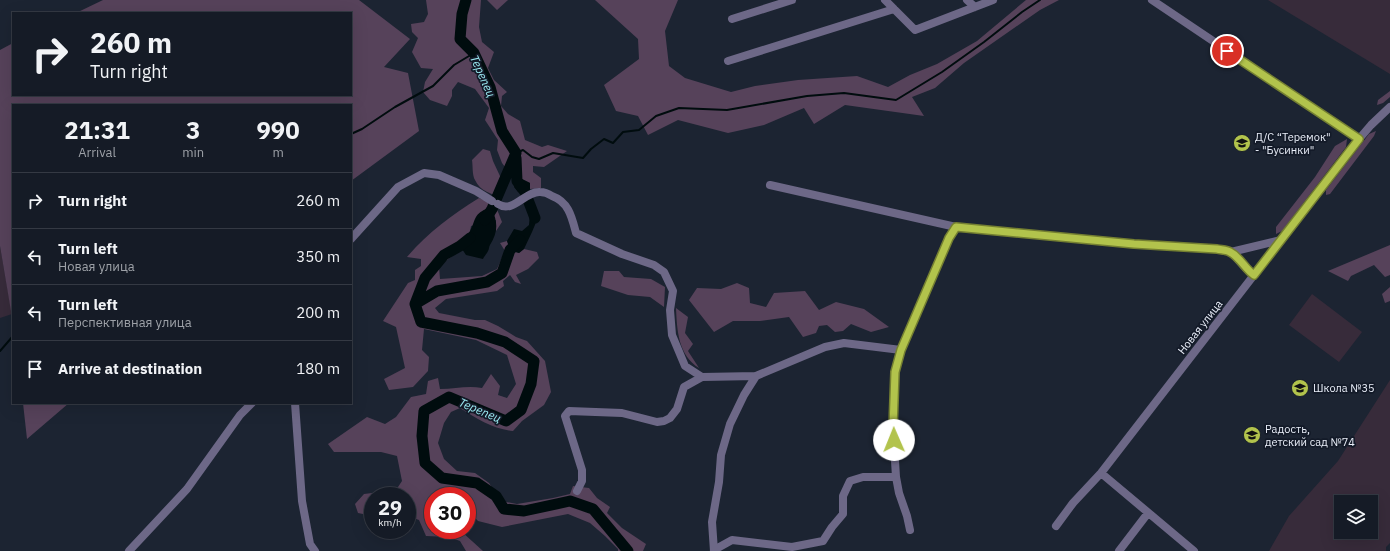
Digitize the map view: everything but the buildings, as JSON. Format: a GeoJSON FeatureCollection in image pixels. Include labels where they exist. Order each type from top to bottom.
{"type":"FeatureCollection","features":[{"type":"Feature","properties":{"kind":"street"},"geometry":{"type":"LineString","coordinates":[[732,19],[792,0]]}},
{"type":"Feature","properties":{"kind":"street"},"geometry":{"type":"LineString","coordinates":[[885,0],[915,30],[993,0]]}},
{"type":"Feature","properties":{"kind":"street"},"geometry":{"type":"LineString","coordinates":[[967,0],[975,7]]}},
{"type":"Feature","properties":{"kind":"street"},"geometry":{"type":"LineString","coordinates":[[1152,0],[1359,139]]}},
{"type":"Feature","properties":{"kind":"street"},"geometry":{"type":"LineString","coordinates":[[728,61],[894,9]]}},
{"type":"Feature","properties":{"kind":"street","name":"Новая улица"},"geometry":{"type":"LineString","coordinates":[[1056,526],[1073,503],[1100,473],[1359,139],[1390,107]]}},
{"type":"Feature","properties":{"kind":"street"},"geometry":{"type":"LineString","coordinates":[[352,238],[398,187],[424,173],[439,175],[476,191],[501,206],[510,206],[527,196],[540,191],[557,197],[570,211],[576,233],[622,254],[654,265],[664,272],[673,290],[670,310],[672,335],[685,366],[702,377]]}},
{"type":"Feature","properties":{"kind":"street"},"geometry":{"type":"LineString","coordinates":[[770,185],[956,227],[1134,244],[1217,249],[1231,252],[1281,240]]}},
{"type":"Feature","properties":{"kind":"street"},"geometry":{"type":"LineString","coordinates":[[910,530],[896,477],[893,428],[895,372],[901,350],[949,238],[956,227]]}},
{"type":"Feature","properties":{"kind":"street"},"geometry":{"type":"LineString","coordinates":[[1231,252],[1242,263],[1247,271],[1254,275]]}},
{"type":"Feature","properties":{"kind":"street"},"geometry":{"type":"LineString","coordinates":[[577,491],[582,481],[582,470],[565,416],[566,412],[622,413],[657,422],[664,421],[670,418],[676,409],[684,387],[702,377],[756,376],[825,347],[844,343],[901,350]]}},
{"type":"Feature","properties":{"kind":"street"},"geometry":{"type":"LineString","coordinates":[[756,376],[744,395],[730,424],[721,455],[719,482],[712,522],[714,550],[732,540],[791,549],[823,541],[843,514],[843,496],[850,481],[863,477],[896,477]]}},
{"type":"Feature","properties":{"kind":"street"},"geometry":{"type":"LineString","coordinates":[[129,551],[187,489],[240,415],[251,404]]}},
{"type":"Feature","properties":{"kind":"street"},"geometry":{"type":"LineString","coordinates":[[295,404],[302,501],[310,544],[315,551]]}},
{"type":"Feature","properties":{"kind":"street"},"geometry":{"type":"LineString","coordinates":[[1100,473],[1194,551]]}},
{"type":"Feature","properties":{"kind":"street"},"geometry":{"type":"LineString","coordinates":[[1119,551],[1148,513]]}},
{"type":"Feature","properties":{"kind":"shaded area"},"geometry":{"type":"Polygon","coordinates":[[[103,0],[359,0],[410,39],[384,67],[408,73],[419,131],[352,180],[352,104],[12,104],[12,317],[0,246],[0,50],[12,44],[12,96],[352,96],[352,12],[78,12],[103,0]]]}},
{"type":"Feature","properties":{"kind":"shaded area"},"geometry":{"type":"Polygon","coordinates":[[[426,0],[481,0],[479,27],[482,42],[494,52],[488,68],[494,80],[507,92],[502,96],[501,106],[508,114],[520,121],[525,140],[542,147],[548,145],[567,151],[544,167],[533,166],[533,172],[541,178],[541,188],[530,189],[530,183],[512,176],[502,163],[497,150],[498,140],[485,120],[489,108],[475,89],[458,82],[452,90],[452,96],[447,106],[430,100],[423,92],[425,82],[433,69],[421,68],[412,52],[418,38],[412,32],[411,24],[424,22],[428,14],[426,0]]]}},
{"type":"Feature","properties":{"kind":"shaded area"},"geometry":{"type":"Polygon","coordinates":[[[487,0],[508,0],[497,10],[487,0]]]}},
{"type":"Feature","properties":{"kind":"shaded area"},"geometry":{"type":"Polygon","coordinates":[[[595,0],[678,0],[665,31],[669,66],[685,78],[731,92],[755,86],[798,80],[857,76],[888,87],[910,75],[937,64],[977,41],[1026,0],[1059,0],[1040,10],[964,63],[935,88],[912,97],[924,116],[845,105],[814,124],[804,108],[764,125],[728,133],[678,120],[648,135],[638,116],[616,111],[604,85],[639,59],[638,39],[595,0]]]}},
{"type":"Feature","properties":{"kind":"shaded area"},"geometry":{"type":"Polygon","coordinates":[[[1268,0],[1390,0],[1390,74],[1268,0]]]}},
{"type":"Feature","properties":{"kind":"shaded area"},"geometry":{"type":"Polygon","coordinates":[[[1390,91],[1390,97],[1383,103],[1377,105],[1378,100],[1390,91]]]}},
{"type":"Feature","properties":{"kind":"shaded area"},"geometry":{"type":"Polygon","coordinates":[[[1376,131],[1374,136],[1330,194],[1326,195],[1326,190],[1369,134],[1376,131]]]}},
{"type":"Feature","properties":{"kind":"shaded area"},"geometry":{"type":"Polygon","coordinates":[[[1347,139],[1346,147],[1282,231],[1276,234],[1276,227],[1315,177],[1335,146],[1347,139]]]}},
{"type":"Feature","properties":{"kind":"shaded area"},"geometry":{"type":"Polygon","coordinates":[[[483,149],[490,151],[506,189],[502,197],[490,193],[480,187],[474,178],[472,160],[483,149]]]}},
{"type":"Feature","properties":{"kind":"shaded area"},"geometry":{"type":"Polygon","coordinates":[[[522,179],[530,183],[530,189],[522,194],[514,187],[517,181],[522,179]]]}},
{"type":"Feature","properties":{"kind":"shaded area"},"geometry":{"type":"Polygon","coordinates":[[[479,198],[494,206],[502,222],[496,231],[496,220],[471,226],[470,232],[461,239],[458,252],[439,267],[440,279],[482,276],[497,269],[505,251],[500,243],[507,241],[511,251],[519,253],[524,249],[537,252],[539,258],[528,269],[516,275],[521,284],[515,282],[510,275],[503,281],[504,286],[497,291],[446,299],[435,308],[439,313],[475,320],[485,320],[516,337],[527,341],[545,361],[551,392],[544,405],[522,421],[513,431],[492,426],[460,408],[451,412],[444,423],[438,443],[444,459],[457,471],[475,473],[489,483],[495,492],[506,502],[517,504],[570,494],[573,486],[589,488],[597,498],[610,507],[607,513],[622,528],[646,544],[643,551],[618,551],[618,549],[605,536],[590,523],[568,514],[502,527],[478,521],[476,519],[476,487],[424,487],[424,531],[419,520],[416,519],[416,487],[398,487],[402,481],[397,456],[381,452],[334,452],[328,444],[367,417],[385,424],[396,417],[411,397],[426,394],[428,381],[438,378],[440,389],[467,387],[482,388],[491,374],[500,386],[498,395],[507,398],[516,384],[507,355],[476,340],[424,329],[422,350],[429,357],[428,371],[413,387],[389,390],[384,379],[405,368],[396,327],[383,321],[408,283],[415,280],[415,270],[421,266],[421,259],[407,257],[423,240],[459,211],[479,198]]]}},
{"type":"Feature","properties":{"kind":"shaded area"},"geometry":{"type":"Polygon","coordinates":[[[531,204],[537,209],[537,220],[532,232],[524,249],[519,253],[510,250],[507,241],[514,229],[522,231],[529,225],[531,204]]]}},
{"type":"Feature","properties":{"kind":"shaded area"},"geometry":{"type":"Polygon","coordinates":[[[486,209],[492,209],[496,223],[495,236],[483,259],[466,255],[460,246],[462,240],[469,233],[475,218],[479,213],[486,209]]]}},
{"type":"Feature","properties":{"kind":"shaded area"},"geometry":{"type":"Polygon","coordinates":[[[1390,245],[1390,275],[1385,277],[1374,265],[1351,276],[1348,281],[1328,271],[1390,245]]]}},
{"type":"Feature","properties":{"kind":"shaded area"},"geometry":{"type":"Polygon","coordinates":[[[0,246],[12,314],[0,318],[0,246]]]}},
{"type":"Feature","properties":{"kind":"shaded area"},"geometry":{"type":"Polygon","coordinates":[[[604,271],[619,271],[624,277],[651,279],[665,287],[664,307],[650,297],[628,295],[601,286],[604,271]]]}},
{"type":"Feature","properties":{"kind":"shaded area"},"geometry":{"type":"Polygon","coordinates":[[[737,283],[749,288],[750,303],[766,307],[774,293],[805,291],[819,310],[836,302],[864,309],[889,327],[871,332],[851,324],[843,331],[835,332],[827,325],[819,326],[816,333],[803,337],[789,317],[760,321],[733,321],[714,332],[689,300],[697,288],[721,289],[737,283]]]}},
{"type":"Feature","properties":{"kind":"shaded area"},"geometry":{"type":"Polygon","coordinates":[[[1390,287],[1390,301],[1385,303],[1382,294],[1390,287]]]}},
{"type":"Feature","properties":{"kind":"shaded area"},"geometry":{"type":"Polygon","coordinates":[[[1312,294],[1362,332],[1339,362],[1289,325],[1312,294]]]}},
{"type":"Feature","properties":{"kind":"shaded area"},"geometry":{"type":"Polygon","coordinates":[[[676,308],[688,317],[685,333],[693,344],[688,351],[699,368],[692,363],[683,349],[678,333],[676,308]]]}},
{"type":"Feature","properties":{"kind":"shaded area"},"geometry":{"type":"Polygon","coordinates":[[[1390,380],[1390,543],[1386,547],[1386,551],[1269,551],[1289,516],[1338,461],[1390,380]]]}},
{"type":"Feature","properties":{"kind":"shaded area"},"geometry":{"type":"Polygon","coordinates":[[[23,404],[68,404],[27,439],[23,404]]]}},
{"type":"Feature","properties":{"kind":"shaded area"},"geometry":{"type":"Polygon","coordinates":[[[364,494],[364,514],[358,513],[355,504],[364,494]]]}},
{"type":"Feature","properties":{"kind":"shaded area"},"geometry":{"type":"Polygon","coordinates":[[[454,539],[470,539],[483,551],[466,551],[460,541],[454,539]]]}},
{"type":"Feature","properties":{"kind":"waterway","name":"Терепец"},"geometry":{"type":"LineString","coordinates":[[466,0],[462,14],[460,39],[474,53],[490,87],[502,131],[516,153],[492,209],[485,220]]}},
{"type":"Feature","properties":{"kind":"waterway"},"geometry":{"type":"LineString","coordinates":[[516,153],[523,150],[532,157],[539,159],[553,153],[583,158],[591,149],[604,139],[613,143],[623,132],[639,130],[656,116],[679,108],[727,110],[807,96],[844,93],[896,100],[942,72],[1040,0]]}},
{"type":"Feature","properties":{"kind":"waterway"},"geometry":{"type":"LineString","coordinates":[[352,134],[433,86],[454,65],[474,53]]}},
{"type":"Feature","properties":{"kind":"waterway","name":"Терепец"},"geometry":{"type":"LineString","coordinates":[[516,158],[517,181],[525,192],[535,218]]}},
{"type":"Feature","properties":{"kind":"waterway","name":"Терепец"},"geometry":{"type":"LineString","coordinates":[[470,238],[460,246],[444,255],[425,278],[415,304],[421,322],[477,333],[505,342],[534,361],[531,384],[521,410],[506,421],[449,397],[424,411],[422,436],[425,463],[442,478],[477,483],[496,496],[504,509],[524,511],[570,501],[593,509],[628,551]]}},
{"type":"Feature","properties":{"kind":"waterway","name":"Терепец"},"geometry":{"type":"LineString","coordinates":[[415,304],[437,291],[487,282],[502,273],[510,250],[520,240]]}},
{"type":"Feature","properties":{"kind":"waterway"},"geometry":{"type":"LineString","coordinates":[[0,351],[12,337]]}},
{"type":"Feature","properties":{"kind":"place","name":"Д/С “Теремок\" - \"Бусинки\""},"geometry":{"type":"Point","coordinates":[1242,143]}},
{"type":"Feature","properties":{"kind":"place","name":"Школа №35"},"geometry":{"type":"Point","coordinates":[1300,388]}},
{"type":"Feature","properties":{"kind":"place","name":"Радость, детский сад №74"},"geometry":{"type":"Point","coordinates":[1252,435]}},
{"type":"Feature","properties":{"kind":"route"},"geometry":{"type":"LineString","coordinates":[[894,440],[895,372],[901,350],[949,238],[956,227],[1134,244],[1217,249],[1231,252],[1242,263],[1247,271],[1254,275],[1359,139],[1227,51]]}}]}
